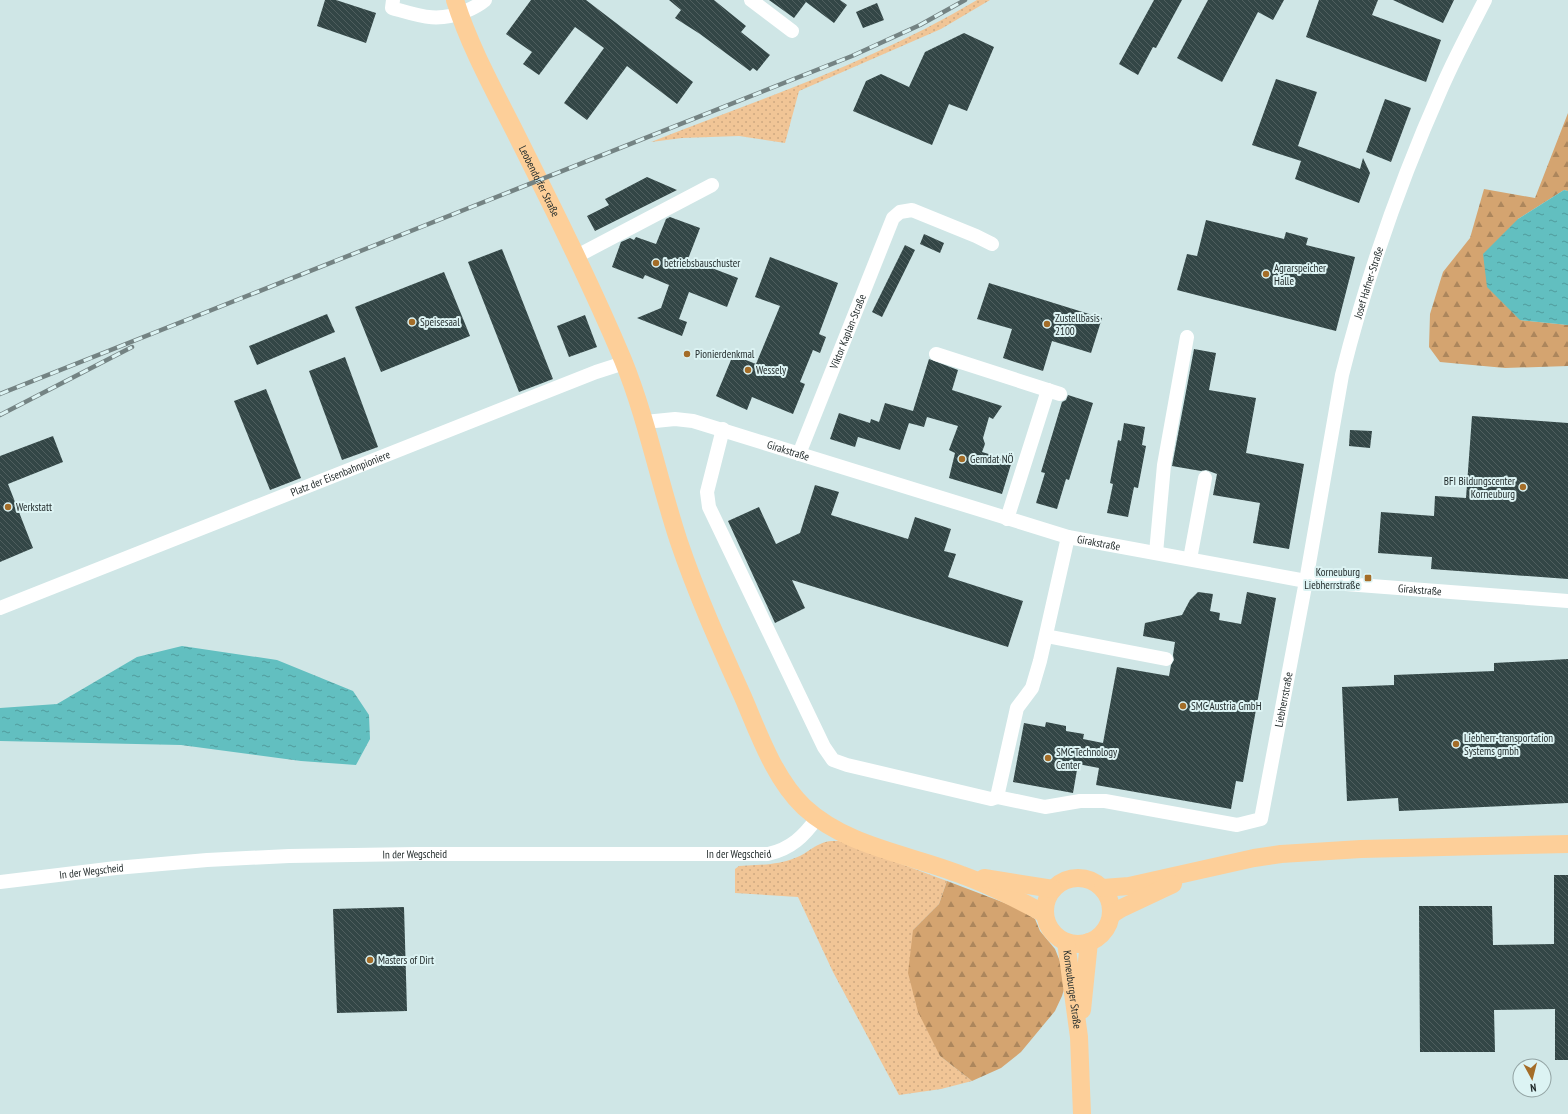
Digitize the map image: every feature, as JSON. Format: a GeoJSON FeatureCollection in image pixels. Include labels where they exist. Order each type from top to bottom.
{"type":"FeatureCollection","features":[{"type":"Feature","properties":{"kind":"main road","name":"Leobendorfer Straße"},"geometry":{"type":"LineString","coordinates":[[457,7],[474,51],[577,256],[624,363]]}},
{"type":"Feature","properties":{"kind":"main road"},"geometry":{"type":"LineString","coordinates":[[624,363],[644,422],[679,541],[713,630],[769,757],[791,790],[802,804],[817,818],[856,840],[963,875],[1045,914]]}},
{"type":"Feature","properties":{"kind":"main road"},"geometry":{"type":"LineString","coordinates":[[1103,888],[1129,886],[1254,858],[1307,852],[1568,844]]}},
{"type":"Feature","properties":{"kind":"main road"},"geometry":{"type":"LineString","coordinates":[[1111,915],[1122,908],[1203,870]]}},
{"type":"Feature","properties":{"kind":"main road"},"geometry":{"type":"LineString","coordinates":[[963,875],[1053,889]]}},
{"type":"Feature","properties":{"kind":"main road"},"geometry":{"type":"LineString","coordinates":[[1078,877],[1089,879],[1103,888],[1110,901],[1111,915],[1102,934],[1089,942],[1082,944],[1066,942],[1054,934],[1046,921],[1045,914],[1046,901],[1053,889],[1062,882],[1078,877]]}},
{"type":"Feature","properties":{"kind":"main road","name":"Korneuburger Straße"},"geometry":{"type":"LineString","coordinates":[[1066,942],[1079,1037],[1082,1114]]}},
{"type":"Feature","properties":{"kind":"main road","name":"Korneuburger Straße"},"geometry":{"type":"LineString","coordinates":[[1079,1037],[1089,942]]}},
{"type":"Feature","properties":{"kind":"street"},"geometry":{"type":"LineString","coordinates":[[393,0],[392,8],[426,18],[444,18],[457,7],[479,5],[485,0]]}},
{"type":"Feature","properties":{"kind":"street"},"geometry":{"type":"LineString","coordinates":[[751,0],[792,31]]}},
{"type":"Feature","properties":{"kind":"street","name":"Josef Hafner-Straße"},"geometry":{"type":"LineString","coordinates":[[1306,581],[1342,375],[1351,343],[1384,237],[1428,119],[1442,85],[1485,0]]}},
{"type":"Feature","properties":{"kind":"street"},"geometry":{"type":"LineString","coordinates":[[577,256],[712,184]]}},
{"type":"Feature","properties":{"kind":"street","name":"Viktor Kaplan-Straße"},"geometry":{"type":"LineString","coordinates":[[799,454],[893,218],[900,212],[912,210],[992,244]]}},
{"type":"Feature","properties":{"kind":"street"},"geometry":{"type":"LineString","coordinates":[[1156,553],[1164,465],[1187,337]]}},
{"type":"Feature","properties":{"kind":"street"},"geometry":{"type":"LineString","coordinates":[[936,354],[1054,392],[1007,519]]}},
{"type":"Feature","properties":{"kind":"street","name":"Platz der Eisenbahnpioniere"},"geometry":{"type":"LineString","coordinates":[[0,608],[596,372],[624,363]]}},
{"type":"Feature","properties":{"kind":"street","name":"Girakstraße"},"geometry":{"type":"LineString","coordinates":[[644,422],[675,419],[693,421],[1068,537],[1306,581],[1568,601]]}},
{"type":"Feature","properties":{"kind":"street"},"geometry":{"type":"LineString","coordinates":[[723,430],[706,492],[709,507],[824,747],[833,760],[847,765],[991,799],[997,797],[1015,715],[1020,703],[1032,688],[1046,636],[1068,537]]}},
{"type":"Feature","properties":{"kind":"street"},"geometry":{"type":"LineString","coordinates":[[1190,559],[1205,478]]}},
{"type":"Feature","properties":{"kind":"street","name":"Liebherrstraße"},"geometry":{"type":"LineString","coordinates":[[997,797],[1045,807],[1080,801],[1105,801],[1237,825],[1261,819],[1306,581]]}},
{"type":"Feature","properties":{"kind":"street"},"geometry":{"type":"LineString","coordinates":[[1046,636],[1166,659]]}},
{"type":"Feature","properties":{"kind":"street","name":"In der Wegscheid"},"geometry":{"type":"LineString","coordinates":[[0,882],[116,868],[208,860],[289,856],[416,854],[768,854],[779,852],[791,846],[817,818]]}},
{"type":"Feature","properties":{"kind":"shaded area"},"geometry":{"type":"Polygon","coordinates":[[[977,0],[990,0],[941,29],[799,91],[785,143],[739,136],[682,138],[651,142],[817,78],[898,42],[977,0]]]}},
{"type":"Feature","properties":{"kind":"shaded area"},"geometry":{"type":"Polygon","coordinates":[[[839,841],[947,881],[939,904],[913,930],[940,1056],[972,1081],[941,1089],[899,1095],[833,972],[798,897],[735,893],[735,869],[739,866],[782,862],[800,856],[821,843],[839,841]]]}},
{"type":"Feature","properties":{"kind":"green space"},"geometry":{"type":"Polygon","coordinates":[[[1568,113],[1568,191],[1564,190],[1518,219],[1520,320],[1568,325],[1568,366],[1505,368],[1440,362],[1429,347],[1430,314],[1443,272],[1470,238],[1484,189],[1535,198],[1568,113]]]}},
{"type":"Feature","properties":{"kind":"green space"},"geometry":{"type":"Polygon","coordinates":[[[947,881],[1018,908],[1035,919],[1040,931],[1055,949],[1061,964],[1065,986],[1055,1011],[1021,1052],[1001,1068],[972,1081],[940,1056],[918,1012],[908,973],[913,930],[939,904],[947,881]]]}},
{"type":"Feature","properties":{"kind":"water"},"geometry":{"type":"Polygon","coordinates":[[[1564,190],[1568,191],[1568,325],[1520,320],[1487,287],[1483,254],[1518,219],[1564,190]]]}},
{"type":"Feature","properties":{"kind":"water"},"geometry":{"type":"Polygon","coordinates":[[[182,646],[277,660],[353,691],[369,715],[370,739],[356,765],[301,761],[181,745],[0,741],[0,708],[57,704],[137,657],[182,646]]]}},
{"type":"Feature","properties":{"kind":"building"},"geometry":{"type":"Polygon","coordinates":[[[325,0],[336,0],[376,13],[366,43],[317,26],[325,0]]]}},
{"type":"Feature","properties":{"kind":"building"},"geometry":{"type":"Polygon","coordinates":[[[531,0],[586,0],[693,82],[677,104],[627,66],[587,120],[564,103],[604,48],[575,27],[539,75],[523,64],[532,52],[506,34],[531,0]]]}},
{"type":"Feature","properties":{"kind":"building"},"geometry":{"type":"Polygon","coordinates":[[[669,0],[714,0],[746,26],[741,32],[770,55],[757,71],[753,68],[750,71],[700,34],[675,18],[681,10],[669,0]]]}},
{"type":"Feature","properties":{"kind":"building"},"geometry":{"type":"Polygon","coordinates":[[[769,0],[840,0],[847,5],[834,23],[806,2],[794,18],[769,0]]]}},
{"type":"Feature","properties":{"kind":"building"},"geometry":{"type":"Polygon","coordinates":[[[1154,0],[1182,0],[1156,48],[1153,47],[1138,75],[1119,64],[1154,0]]]}},
{"type":"Feature","properties":{"kind":"building"},"geometry":{"type":"Polygon","coordinates":[[[1208,0],[1284,0],[1273,20],[1258,12],[1222,82],[1177,58],[1208,0]]]}},
{"type":"Feature","properties":{"kind":"building"},"geometry":{"type":"Polygon","coordinates":[[[1319,0],[1378,0],[1372,15],[1441,40],[1426,82],[1306,37],[1319,0]]]}},
{"type":"Feature","properties":{"kind":"building"},"geometry":{"type":"Polygon","coordinates":[[[1393,0],[1454,0],[1443,23],[1393,0]]]}},
{"type":"Feature","properties":{"kind":"building"},"geometry":{"type":"Polygon","coordinates":[[[877,3],[884,20],[863,28],[856,12],[877,3]]]}},
{"type":"Feature","properties":{"kind":"building"},"geometry":{"type":"Polygon","coordinates":[[[964,33],[994,47],[967,111],[949,104],[932,145],[853,111],[866,81],[881,74],[909,87],[925,52],[964,33]]]}},
{"type":"Feature","properties":{"kind":"building"},"geometry":{"type":"Polygon","coordinates":[[[1276,79],[1317,92],[1298,146],[1360,169],[1363,158],[1370,173],[1359,203],[1295,179],[1301,161],[1252,145],[1276,79]]]}},
{"type":"Feature","properties":{"kind":"building"},"geometry":{"type":"Polygon","coordinates":[[[1385,99],[1411,108],[1391,162],[1366,152],[1385,99]]]}},
{"type":"Feature","properties":{"kind":"building"},"geometry":{"type":"Polygon","coordinates":[[[647,177],[677,190],[595,231],[587,216],[609,205],[605,199],[647,177]]]}},
{"type":"Feature","properties":{"kind":"building","name":"betriebsbauschuster"},"geometry":{"type":"Polygon","coordinates":[[[670,217],[700,228],[688,259],[738,278],[727,307],[689,292],[679,319],[687,322],[682,336],[637,318],[661,308],[669,285],[645,275],[643,279],[612,267],[621,242],[630,238],[634,240],[636,237],[656,244],[666,219],[670,217]]]}},
{"type":"Feature","properties":{"kind":"building","name":"Agrarspeicher Halle"},"geometry":{"type":"Polygon","coordinates":[[[1206,220],[1284,239],[1286,232],[1308,238],[1306,245],[1355,257],[1336,331],[1177,290],[1187,254],[1197,256],[1206,220]]]}},
{"type":"Feature","properties":{"kind":"building"},"geometry":{"type":"Polygon","coordinates":[[[924,234],[944,243],[940,253],[920,244],[924,234]]]}},
{"type":"Feature","properties":{"kind":"building"},"geometry":{"type":"Polygon","coordinates":[[[905,245],[915,250],[882,317],[872,312],[905,245]]]}},
{"type":"Feature","properties":{"kind":"building"},"geometry":{"type":"Polygon","coordinates":[[[502,249],[553,379],[519,392],[468,262],[502,249]]]}},
{"type":"Feature","properties":{"kind":"building"},"geometry":{"type":"Polygon","coordinates":[[[770,257],[838,283],[819,334],[826,337],[820,353],[813,350],[800,382],[805,384],[793,414],[752,397],[747,410],[716,396],[733,355],[756,364],[780,306],[755,297],[770,257]]]}},
{"type":"Feature","properties":{"kind":"building","name":"Speisesaal"},"geometry":{"type":"Polygon","coordinates":[[[444,272],[470,336],[381,372],[355,307],[444,272]]]}},
{"type":"Feature","properties":{"kind":"building","name":"Zustellbasis 2100"},"geometry":{"type":"Polygon","coordinates":[[[989,283],[1102,318],[1091,353],[1052,341],[1043,371],[1003,358],[1012,329],[977,319],[989,283]]]}},
{"type":"Feature","properties":{"kind":"building"},"geometry":{"type":"Polygon","coordinates":[[[327,314],[335,332],[257,365],[249,346],[327,314]]]}},
{"type":"Feature","properties":{"kind":"building"},"geometry":{"type":"Polygon","coordinates":[[[585,315],[597,347],[569,357],[557,326],[585,315]]]}},
{"type":"Feature","properties":{"kind":"building"},"geometry":{"type":"Polygon","coordinates":[[[1194,349],[1216,353],[1209,390],[1256,398],[1246,453],[1304,464],[1289,549],[1253,543],[1260,503],[1213,495],[1217,474],[1206,470],[1201,471],[1172,466],[1194,349]]]}},
{"type":"Feature","properties":{"kind":"building"},"geometry":{"type":"Polygon","coordinates":[[[345,357],[378,447],[342,460],[309,371],[345,357]]]}},
{"type":"Feature","properties":{"kind":"building"},"geometry":{"type":"Polygon","coordinates":[[[929,359],[958,370],[952,390],[1002,406],[993,419],[989,417],[983,438],[985,444],[982,452],[1012,461],[1002,494],[949,478],[955,453],[949,450],[958,426],[927,417],[924,427],[909,423],[900,450],[858,437],[855,447],[830,439],[839,413],[870,423],[871,419],[879,422],[885,403],[913,411],[929,359]]]}},
{"type":"Feature","properties":{"kind":"building"},"geometry":{"type":"Polygon","coordinates":[[[266,389],[301,478],[270,490],[234,401],[266,389]]]}},
{"type":"Feature","properties":{"kind":"building"},"geometry":{"type":"Polygon","coordinates":[[[1068,395],[1093,403],[1069,480],[1066,479],[1057,509],[1036,503],[1045,473],[1041,472],[1062,402],[1066,400],[1068,395]]]}},
{"type":"Feature","properties":{"kind":"building"},"geometry":{"type":"Polygon","coordinates":[[[1472,416],[1568,423],[1568,579],[1431,569],[1432,557],[1378,553],[1381,512],[1434,516],[1435,496],[1466,498],[1472,416]]]}},
{"type":"Feature","properties":{"kind":"building"},"geometry":{"type":"Polygon","coordinates":[[[1124,423],[1145,427],[1142,445],[1146,446],[1138,488],[1134,487],[1128,517],[1107,513],[1113,484],[1110,483],[1118,440],[1121,441],[1124,423]]]}},
{"type":"Feature","properties":{"kind":"building"},"geometry":{"type":"Polygon","coordinates":[[[1350,430],[1372,431],[1370,448],[1349,446],[1350,430]]]}},
{"type":"Feature","properties":{"kind":"building"},"geometry":{"type":"Polygon","coordinates":[[[53,436],[63,462],[8,484],[33,548],[0,562],[0,456],[53,436]]]}},
{"type":"Feature","properties":{"kind":"building"},"geometry":{"type":"Polygon","coordinates":[[[815,485],[839,492],[831,515],[908,539],[915,517],[951,529],[944,551],[956,554],[948,577],[1023,601],[1008,647],[792,580],[805,608],[775,623],[728,521],[759,507],[776,544],[800,533],[815,485]]]}},
{"type":"Feature","properties":{"kind":"building","name":"SMC Austria GmbH"},"geometry":{"type":"Polygon","coordinates":[[[1198,592],[1213,594],[1210,611],[1220,613],[1219,620],[1241,624],[1247,592],[1276,598],[1243,782],[1236,781],[1231,809],[1096,785],[1099,768],[1078,764],[1073,793],[1013,782],[1024,723],[1045,727],[1046,722],[1066,726],[1066,731],[1084,734],[1083,739],[1103,743],[1117,667],[1169,676],[1171,665],[1174,660],[1173,655],[1175,642],[1143,636],[1145,623],[1182,615],[1190,600],[1198,592]]]}},
{"type":"Feature","properties":{"kind":"building","name":"Liebherr-transportation Systems gmbh"},"geometry":{"type":"Polygon","coordinates":[[[1568,659],[1568,803],[1399,811],[1398,798],[1347,801],[1342,687],[1394,685],[1394,675],[1494,671],[1494,663],[1568,659]]]}},
{"type":"Feature","properties":{"kind":"building"},"geometry":{"type":"Polygon","coordinates":[[[1554,875],[1568,875],[1568,1060],[1555,1060],[1555,1009],[1494,1010],[1495,1052],[1420,1052],[1419,906],[1492,906],[1493,945],[1554,944],[1554,875]]]}},
{"type":"Feature","properties":{"kind":"building","name":"Masters of Dirt"},"geometry":{"type":"Polygon","coordinates":[[[404,907],[407,1011],[337,1013],[333,909],[404,907]]]}},
{"type":"Feature","properties":{"kind":"railway"},"geometry":{"type":"LineString","coordinates":[[0,394],[852,56],[920,25],[965,0]]}},
{"type":"Feature","properties":{"kind":"railway"},"geometry":{"type":"LineString","coordinates":[[0,415],[132,347]]}},
{"type":"Feature","properties":{"kind":"place","name":"betriebsbauschuster"},"geometry":{"type":"Point","coordinates":[656,263]}},
{"type":"Feature","properties":{"kind":"place","name":"Agrarspeicher Halle"},"geometry":{"type":"Point","coordinates":[1266,274]}},
{"type":"Feature","properties":{"kind":"place","name":"Speisesaal"},"geometry":{"type":"Point","coordinates":[412,322]}},
{"type":"Feature","properties":{"kind":"place","name":"Zustellbasis 2100"},"geometry":{"type":"Point","coordinates":[1047,324]}},
{"type":"Feature","properties":{"kind":"place","name":"Pionierdenkmal"},"geometry":{"type":"Point","coordinates":[687,354]}},
{"type":"Feature","properties":{"kind":"place","name":"Wessely"},"geometry":{"type":"Point","coordinates":[748,370]}},
{"type":"Feature","properties":{"kind":"place","name":"Gemdat NÖ"},"geometry":{"type":"Point","coordinates":[962,459]}},
{"type":"Feature","properties":{"kind":"place","name":"BFI Bildungscenter Korneuburg"},"geometry":{"type":"Point","coordinates":[1523,487]}},
{"type":"Feature","properties":{"kind":"place","name":"Werkstatt"},"geometry":{"type":"Point","coordinates":[8,507]}},
{"type":"Feature","properties":{"kind":"place","name":"Korneuburg Liebherrstraße"},"geometry":{"type":"Point","coordinates":[1368,578]}},
{"type":"Feature","properties":{"kind":"place","name":"SMC Austria GmbH"},"geometry":{"type":"Point","coordinates":[1183,706]}},
{"type":"Feature","properties":{"kind":"place","name":"Liebherr-transportation Systems gmbh"},"geometry":{"type":"Point","coordinates":[1456,744]}},
{"type":"Feature","properties":{"kind":"place","name":"SMC Technology Center"},"geometry":{"type":"Point","coordinates":[1048,758]}},
{"type":"Feature","properties":{"kind":"place","name":"Masters of Dirt"},"geometry":{"type":"Point","coordinates":[370,960]}}]}
